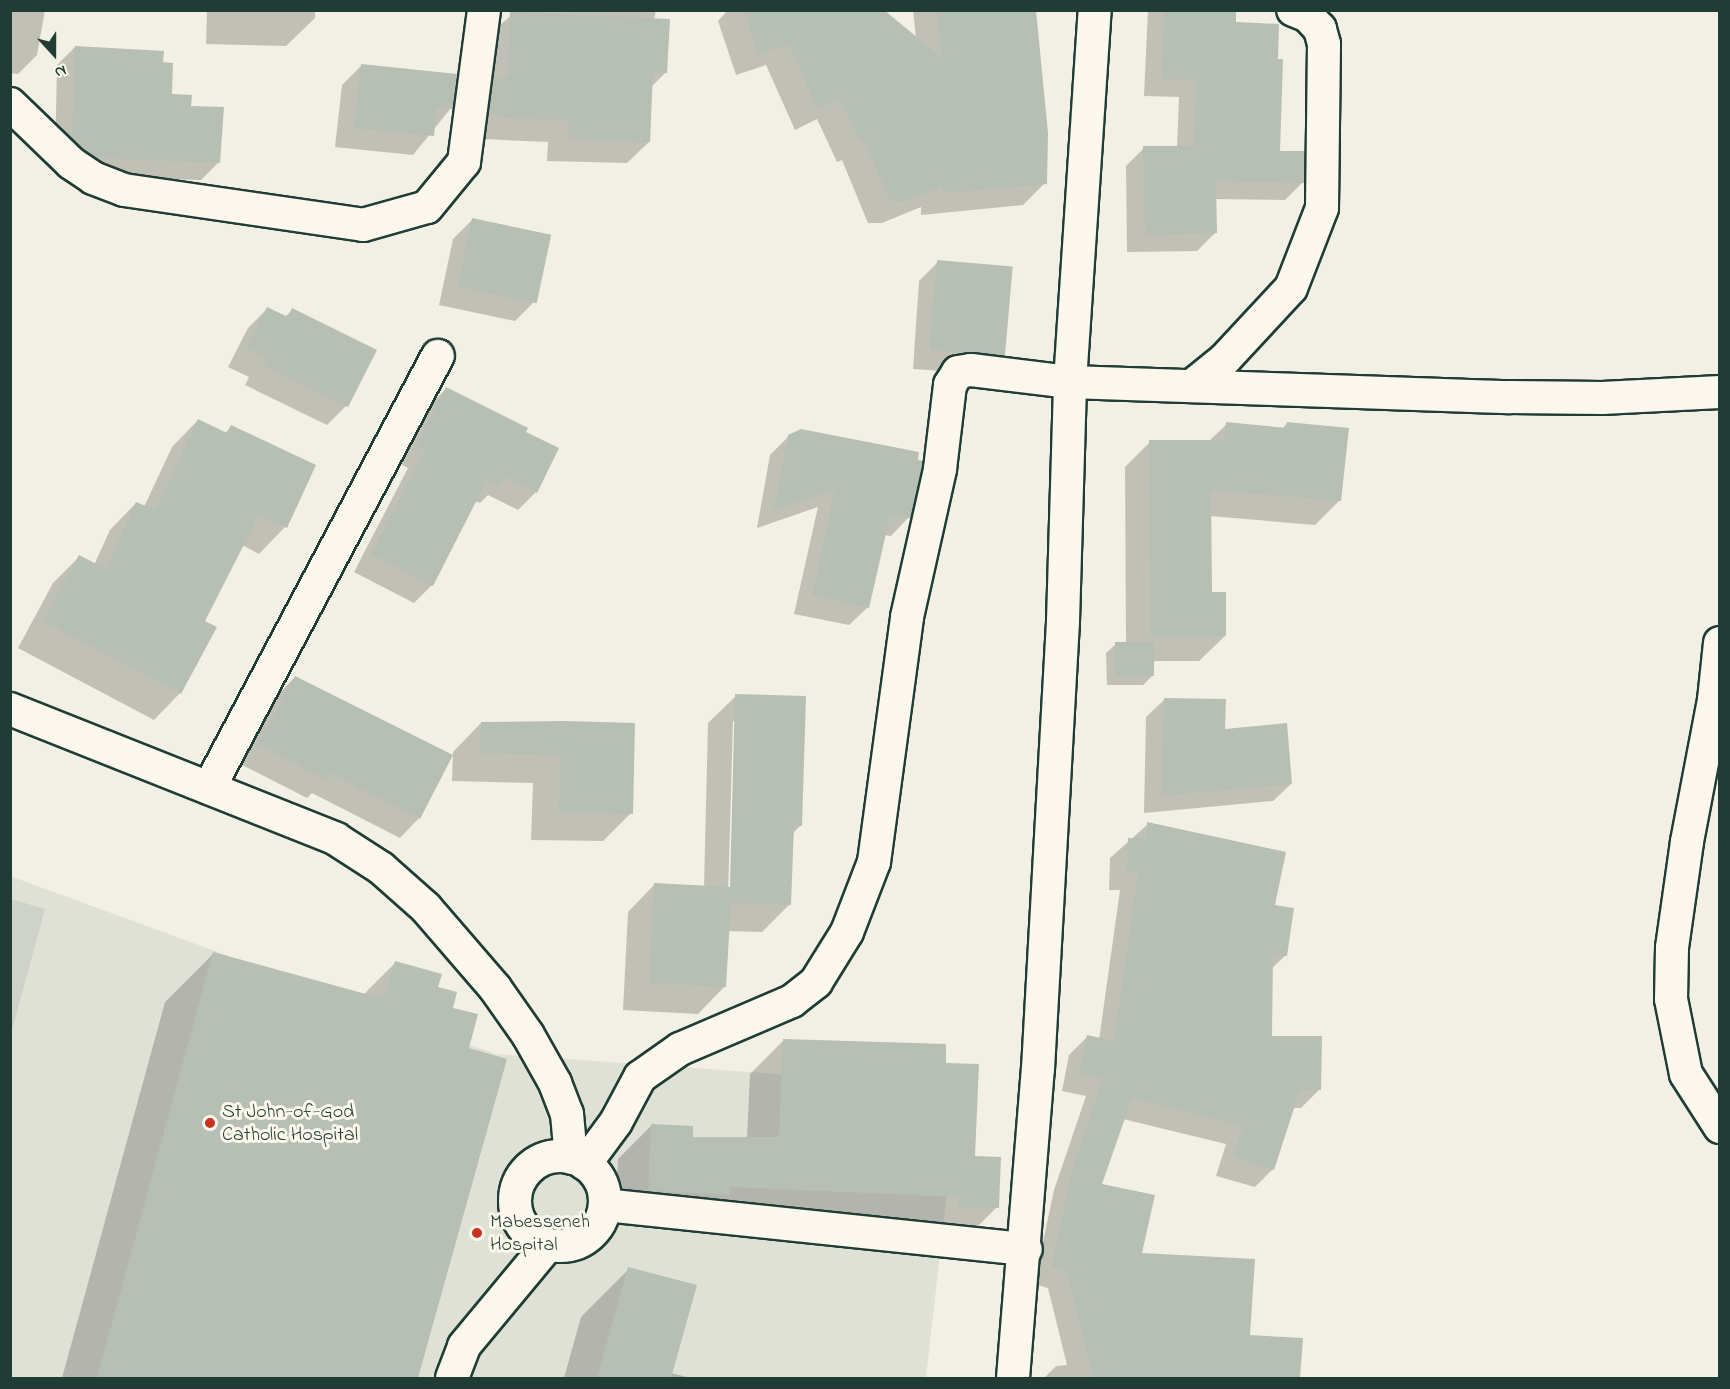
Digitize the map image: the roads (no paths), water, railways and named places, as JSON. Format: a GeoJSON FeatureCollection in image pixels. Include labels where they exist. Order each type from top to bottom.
{"type":"FeatureCollection","features":[{"type":"Feature","properties":{"kind":"street"},"geometry":{"type":"LineString","coordinates":[[10,104],[71,163],[93,178],[124,190],[363,225],[427,207],[464,162],[484,10]]}},
{"type":"Feature","properties":{"kind":"street"},"geometry":{"type":"LineString","coordinates":[[1013,1378],[1026,1249],[1063,621],[1070,382],[1095,10]]}},
{"type":"Feature","properties":{"kind":"street"},"geometry":{"type":"LineString","coordinates":[[1193,385],[1225,359],[1291,288],[1322,208],[1324,44],[1320,29],[1308,16],[1293,10]]}},
{"type":"Feature","properties":{"kind":"street"},"geometry":{"type":"LineString","coordinates":[[208,788],[438,356]]}},
{"type":"Feature","properties":{"kind":"street"},"geometry":{"type":"LineString","coordinates":[[10,709],[336,839],[381,868],[426,908],[495,988],[528,1035],[555,1083],[567,1114],[578,1161],[603,1189],[605,1205],[601,1220],[585,1238],[564,1246],[548,1245],[522,1227],[514,1197],[518,1183],[540,1161],[578,1161],[616,1122],[640,1077],[680,1048],[792,1001],[816,982],[847,932],[874,862],[907,617],[940,469],[950,385],[958,372],[971,370],[1070,382],[1510,397],[1602,398],[1719,392]]}},
{"type":"Feature","properties":{"kind":"street"},"geometry":{"type":"LineString","coordinates":[[1719,642],[1714,700],[1687,842],[1672,948],[1671,999],[1686,1074],[1719,1127]]}},
{"type":"Feature","properties":{"kind":"street"},"geometry":{"type":"LineString","coordinates":[[605,1205],[1026,1249]]}},
{"type":"Feature","properties":{"kind":"street"},"geometry":{"type":"LineString","coordinates":[[452,1378],[464,1346],[548,1245]]}},
{"type":"Feature","properties":{"kind":"place","name":"St John-of-God Catholic Hospital"},"geometry":{"type":"Point","coordinates":[210,1123]}},
{"type":"Feature","properties":{"kind":"place","name":"Mabesseneh Hospital"},"geometry":{"type":"Point","coordinates":[477,1233]}}]}
